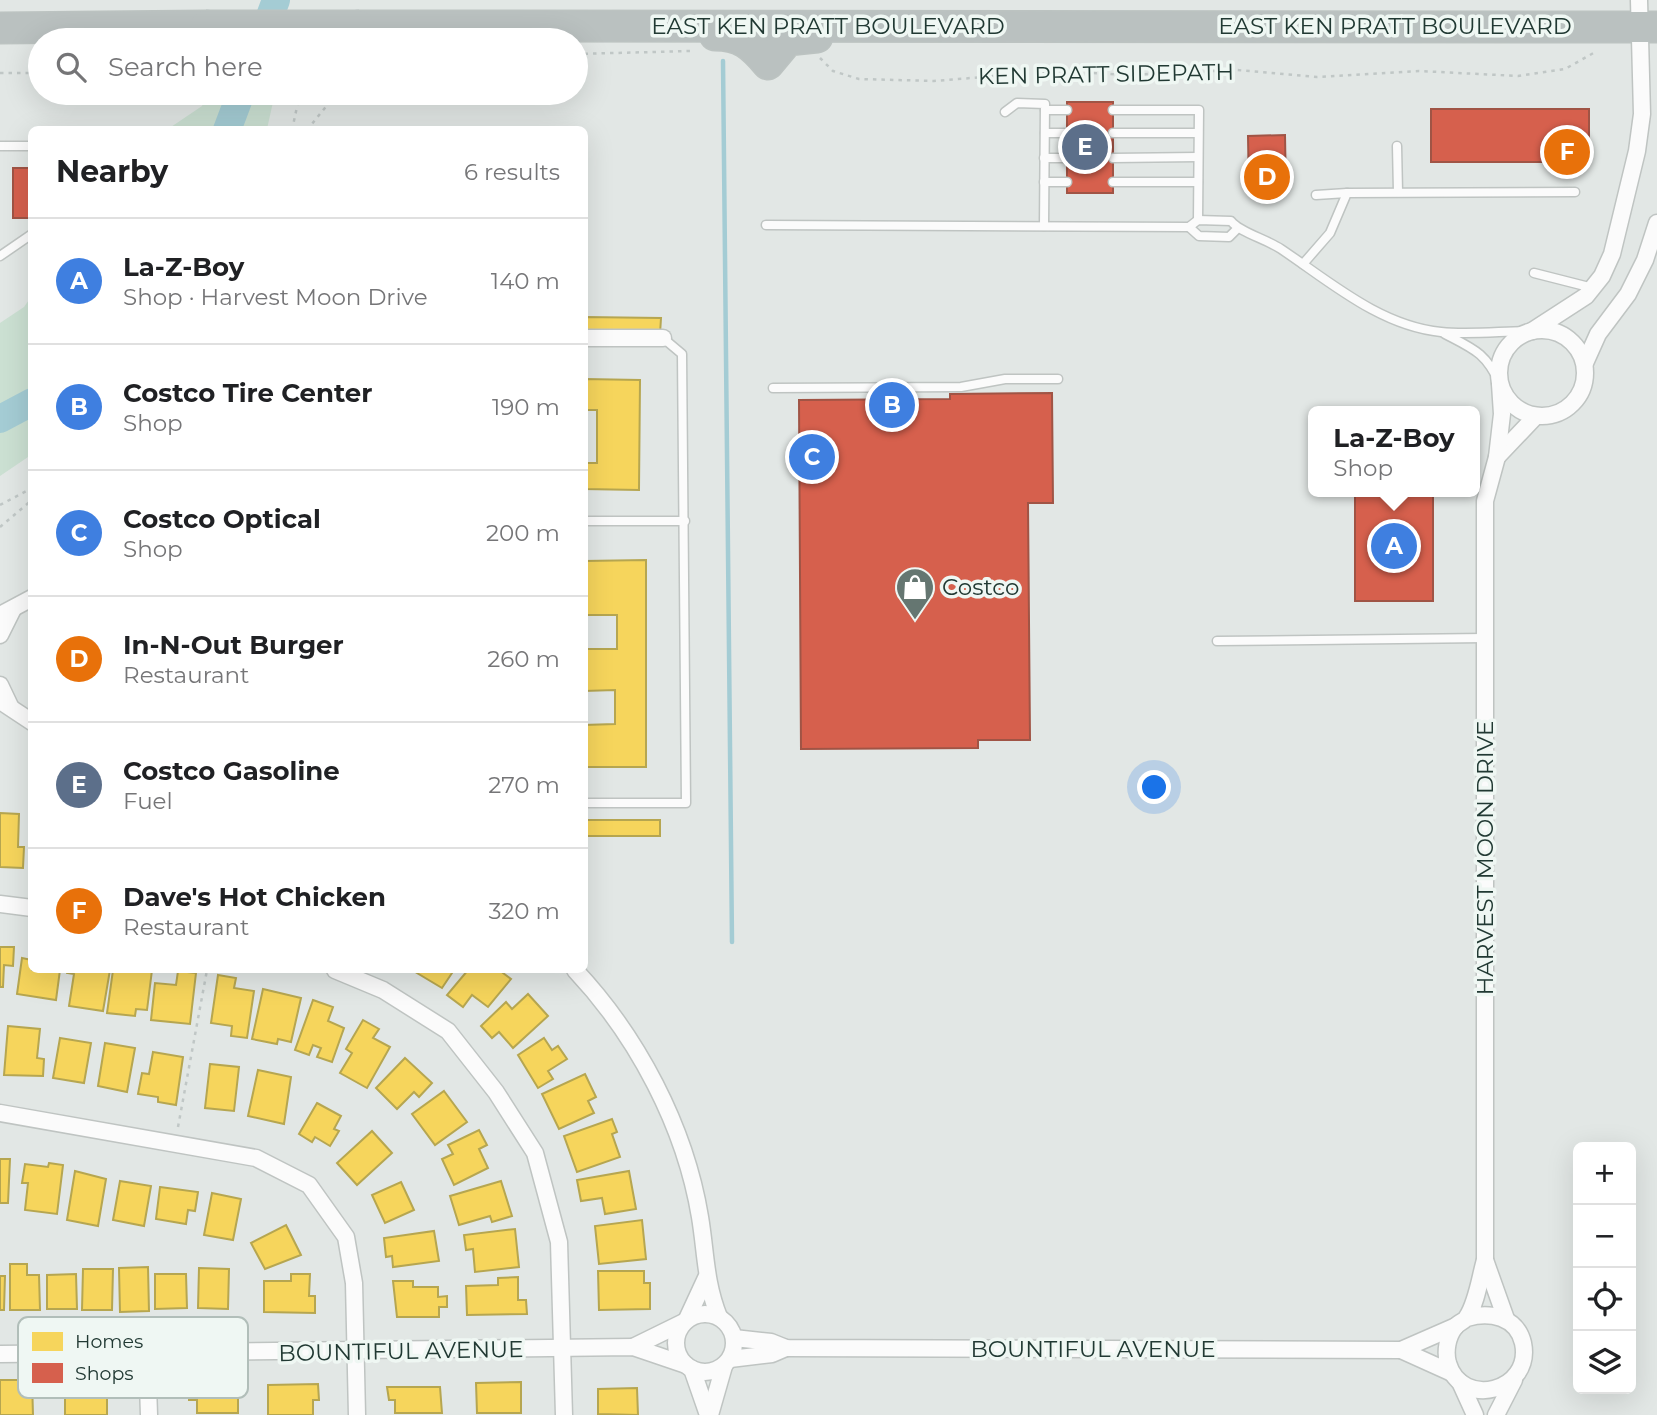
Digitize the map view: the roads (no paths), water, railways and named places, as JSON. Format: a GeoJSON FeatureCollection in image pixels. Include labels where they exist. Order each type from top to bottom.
{"type":"FeatureCollection","features":[{"type":"Feature","properties":{"kind":"highway","name":"EAST KEN PRATT BOULEVARD"},"geometry":{"type":"LineString","coordinates":[[588,34],[729,35],[751,44],[768,64],[782,45],[796,37],[873,37],[895,26],[1645,18]]}},
{"type":"Feature","properties":{"kind":"highway","name":"EAST KEN PRATT BOULEVARD"},"geometry":{"type":"LineString","coordinates":[[0,28],[516,25],[520,28]]}},
{"type":"Feature","properties":{"kind":"street"},"geometry":{"type":"LineString","coordinates":[[1532,331],[1546,330],[1571,340],[1585,363],[1586,377],[1575,403],[1563,412],[1536,416],[1513,406],[1500,384],[1499,373],[1505,351],[1512,342],[1565,312],[1593,288],[1612,254],[1637,151],[1642,114],[1645,18]]}},
{"type":"Feature","properties":{"kind":"street"},"geometry":{"type":"LineString","coordinates":[[1585,363],[1598,334],[1628,294],[1646,260],[1657,223]]}},
{"type":"Feature","properties":{"kind":"street"},"geometry":{"type":"LineString","coordinates":[[588,338],[663,338]]}},
{"type":"Feature","properties":{"kind":"street","name":"HARVEST MOON DRIVE"},"geometry":{"type":"LineString","coordinates":[[1485,1260],[1485,501],[1497,457],[1502,414],[1500,384]]}},
{"type":"Feature","properties":{"kind":"street","name":"HARVEST MOON DRIVE"},"geometry":{"type":"LineString","coordinates":[[1497,457],[1536,416]]}},
{"type":"Feature","properties":{"kind":"street"},"geometry":{"type":"LineString","coordinates":[[0,635],[6,612],[28,600]]}},
{"type":"Feature","properties":{"kind":"street"},"geometry":{"type":"LineString","coordinates":[[0,685],[5,704],[28,719]]}},
{"type":"Feature","properties":{"kind":"street"},"geometry":{"type":"LineString","coordinates":[[0,904],[28,908]]}},
{"type":"Feature","properties":{"kind":"street"},"geometry":{"type":"LineString","coordinates":[[342,973],[383,990],[448,1031],[496,1092],[535,1153],[559,1242],[564,1415]]}},
{"type":"Feature","properties":{"kind":"street"},"geometry":{"type":"LineString","coordinates":[[577,973],[627,1036],[656,1088],[680,1145],[699,1216],[706,1278],[719,1317]]}},
{"type":"Feature","properties":{"kind":"street"},"geometry":{"type":"LineString","coordinates":[[0,1113],[256,1158],[309,1185],[345,1237],[354,1283],[357,1415]]}},
{"type":"Feature","properties":{"kind":"street"},"geometry":{"type":"LineString","coordinates":[[1485,1260],[1506,1319],[1522,1340],[1524,1353],[1496,1415]]}},
{"type":"Feature","properties":{"kind":"street"},"geometry":{"type":"LineString","coordinates":[[1475,1415],[1456,1378],[1446,1350],[1462,1322],[1485,1260]]}},
{"type":"Feature","properties":{"kind":"street"},"geometry":{"type":"LineString","coordinates":[[706,1278],[677,1332],[675,1344],[678,1356],[689,1367],[702,1373],[727,1363],[772,1354],[786,1348]]}},
{"type":"Feature","properties":{"kind":"street"},"geometry":{"type":"LineString","coordinates":[[685,1320],[697,1314],[719,1317],[727,1323],[734,1338],[709,1415]]}},
{"type":"Feature","properties":{"kind":"street"},"geometry":{"type":"LineString","coordinates":[[1401,1350],[1480,1314],[1506,1319]]}},
{"type":"Feature","properties":{"kind":"street","name":"BOUNTIFUL AVENUE"},"geometry":{"type":"LineString","coordinates":[[634,1347],[685,1320]]}},
{"type":"Feature","properties":{"kind":"street"},"geometry":{"type":"LineString","coordinates":[[734,1338],[771,1342],[786,1348]]}},
{"type":"Feature","properties":{"kind":"street","name":"BOUNTIFUL AVENUE"},"geometry":{"type":"LineString","coordinates":[[248,1354],[634,1347],[689,1367]]}},
{"type":"Feature","properties":{"kind":"street","name":"BOUNTIFUL AVENUE"},"geometry":{"type":"LineString","coordinates":[[786,1348],[1401,1350]]}},
{"type":"Feature","properties":{"kind":"street"},"geometry":{"type":"LineString","coordinates":[[1401,1350],[1483,1391],[1506,1385],[1515,1377]]}},
{"type":"Feature","properties":{"kind":"street","name":"BOUNTIFUL AVENUE"},"geometry":{"type":"LineString","coordinates":[[0,1354],[18,1354]]}},
{"type":"Feature","properties":{"kind":"street"},"geometry":{"type":"LineString","coordinates":[[689,1367],[709,1415]]}},
{"type":"Feature","properties":{"kind":"lane"},"geometry":{"type":"LineString","coordinates":[[1005,112],[1017,103],[1067,110]]}},
{"type":"Feature","properties":{"kind":"lane"},"geometry":{"type":"LineString","coordinates":[[1044,226],[1045,107]]}},
{"type":"Feature","properties":{"kind":"lane"},"geometry":{"type":"LineString","coordinates":[[1113,110],[1199,110],[1198,220]]}},
{"type":"Feature","properties":{"kind":"lane"},"geometry":{"type":"LineString","coordinates":[[1045,132],[1067,132]]}},
{"type":"Feature","properties":{"kind":"lane"},"geometry":{"type":"LineString","coordinates":[[1113,133],[1198,133]]}},
{"type":"Feature","properties":{"kind":"lane"},"geometry":{"type":"LineString","coordinates":[[0,146],[28,146]]}},
{"type":"Feature","properties":{"kind":"lane"},"geometry":{"type":"LineString","coordinates":[[1398,146],[1398,192]]}},
{"type":"Feature","properties":{"kind":"lane"},"geometry":{"type":"LineString","coordinates":[[1113,158],[1198,157]]}},
{"type":"Feature","properties":{"kind":"lane"},"geometry":{"type":"LineString","coordinates":[[1044,158],[1067,158]]}},
{"type":"Feature","properties":{"kind":"lane"},"geometry":{"type":"LineString","coordinates":[[1044,182],[1067,182]]}},
{"type":"Feature","properties":{"kind":"lane"},"geometry":{"type":"LineString","coordinates":[[1113,182],[1198,182]]}},
{"type":"Feature","properties":{"kind":"lane"},"geometry":{"type":"LineString","coordinates":[[1316,195],[1575,191]]}},
{"type":"Feature","properties":{"kind":"lane"},"geometry":{"type":"LineString","coordinates":[[1303,264],[1330,233],[1347,193]]}},
{"type":"Feature","properties":{"kind":"lane"},"geometry":{"type":"LineString","coordinates":[[766,225],[1189,227],[1198,220],[1231,221],[1237,229],[1265,239],[1382,314],[1442,332],[1478,351],[1490,363],[1500,384]]}},
{"type":"Feature","properties":{"kind":"lane"},"geometry":{"type":"LineString","coordinates":[[1189,227],[1199,236],[1228,237],[1237,229]]}},
{"type":"Feature","properties":{"kind":"lane"},"geometry":{"type":"LineString","coordinates":[[0,256],[28,237]]}},
{"type":"Feature","properties":{"kind":"lane"},"geometry":{"type":"LineString","coordinates":[[1534,273],[1593,288]]}},
{"type":"Feature","properties":{"kind":"lane"},"geometry":{"type":"LineString","coordinates":[[1442,332],[1532,331]]}},
{"type":"Feature","properties":{"kind":"lane"},"geometry":{"type":"LineString","coordinates":[[588,803],[687,803],[682,354],[663,338]]}},
{"type":"Feature","properties":{"kind":"lane"},"geometry":{"type":"LineString","coordinates":[[773,388],[961,387],[1005,379],[1058,379]]}},
{"type":"Feature","properties":{"kind":"lane"},"geometry":{"type":"LineString","coordinates":[[588,521],[685,521]]}},
{"type":"Feature","properties":{"kind":"lane"},"geometry":{"type":"LineString","coordinates":[[1217,641],[1485,638]]}},
{"type":"Feature","properties":{"kind":"waterway"},"geometry":{"type":"LineString","coordinates":[[266,28],[276,0]]}},
{"type":"Feature","properties":{"kind":"waterway"},"geometry":{"type":"LineString","coordinates":[[723,61],[732,942]]}},
{"type":"Feature","properties":{"kind":"waterway"},"geometry":{"type":"LineString","coordinates":[[229,126],[236,105]]}},
{"type":"Feature","properties":{"kind":"waterway"},"geometry":{"type":"LineString","coordinates":[[0,419],[28,404]]}},
{"type":"Feature","properties":{"kind":"place","name":"Costco Gasoline"},"geometry":{"type":"Point","coordinates":[1085,147]}},
{"type":"Feature","properties":{"kind":"place","name":"Dave's Hot Chicken"},"geometry":{"type":"Point","coordinates":[1567,152]}},
{"type":"Feature","properties":{"kind":"place","name":"In-N-Out Burger"},"geometry":{"type":"Point","coordinates":[1267,177]}},
{"type":"Feature","properties":{"kind":"place","name":"Costco Tire Center"},"geometry":{"type":"Point","coordinates":[892,405]}},
{"type":"Feature","properties":{"kind":"place","name":"Costco Optical"},"geometry":{"type":"Point","coordinates":[812,457]}},
{"type":"Feature","properties":{"kind":"place","name":"La-Z-Boy"},"geometry":{"type":"Point","coordinates":[1394,546]}},
{"type":"Feature","properties":{"kind":"place","name":"Costco"},"geometry":{"type":"Point","coordinates":[915,621]}}]}
